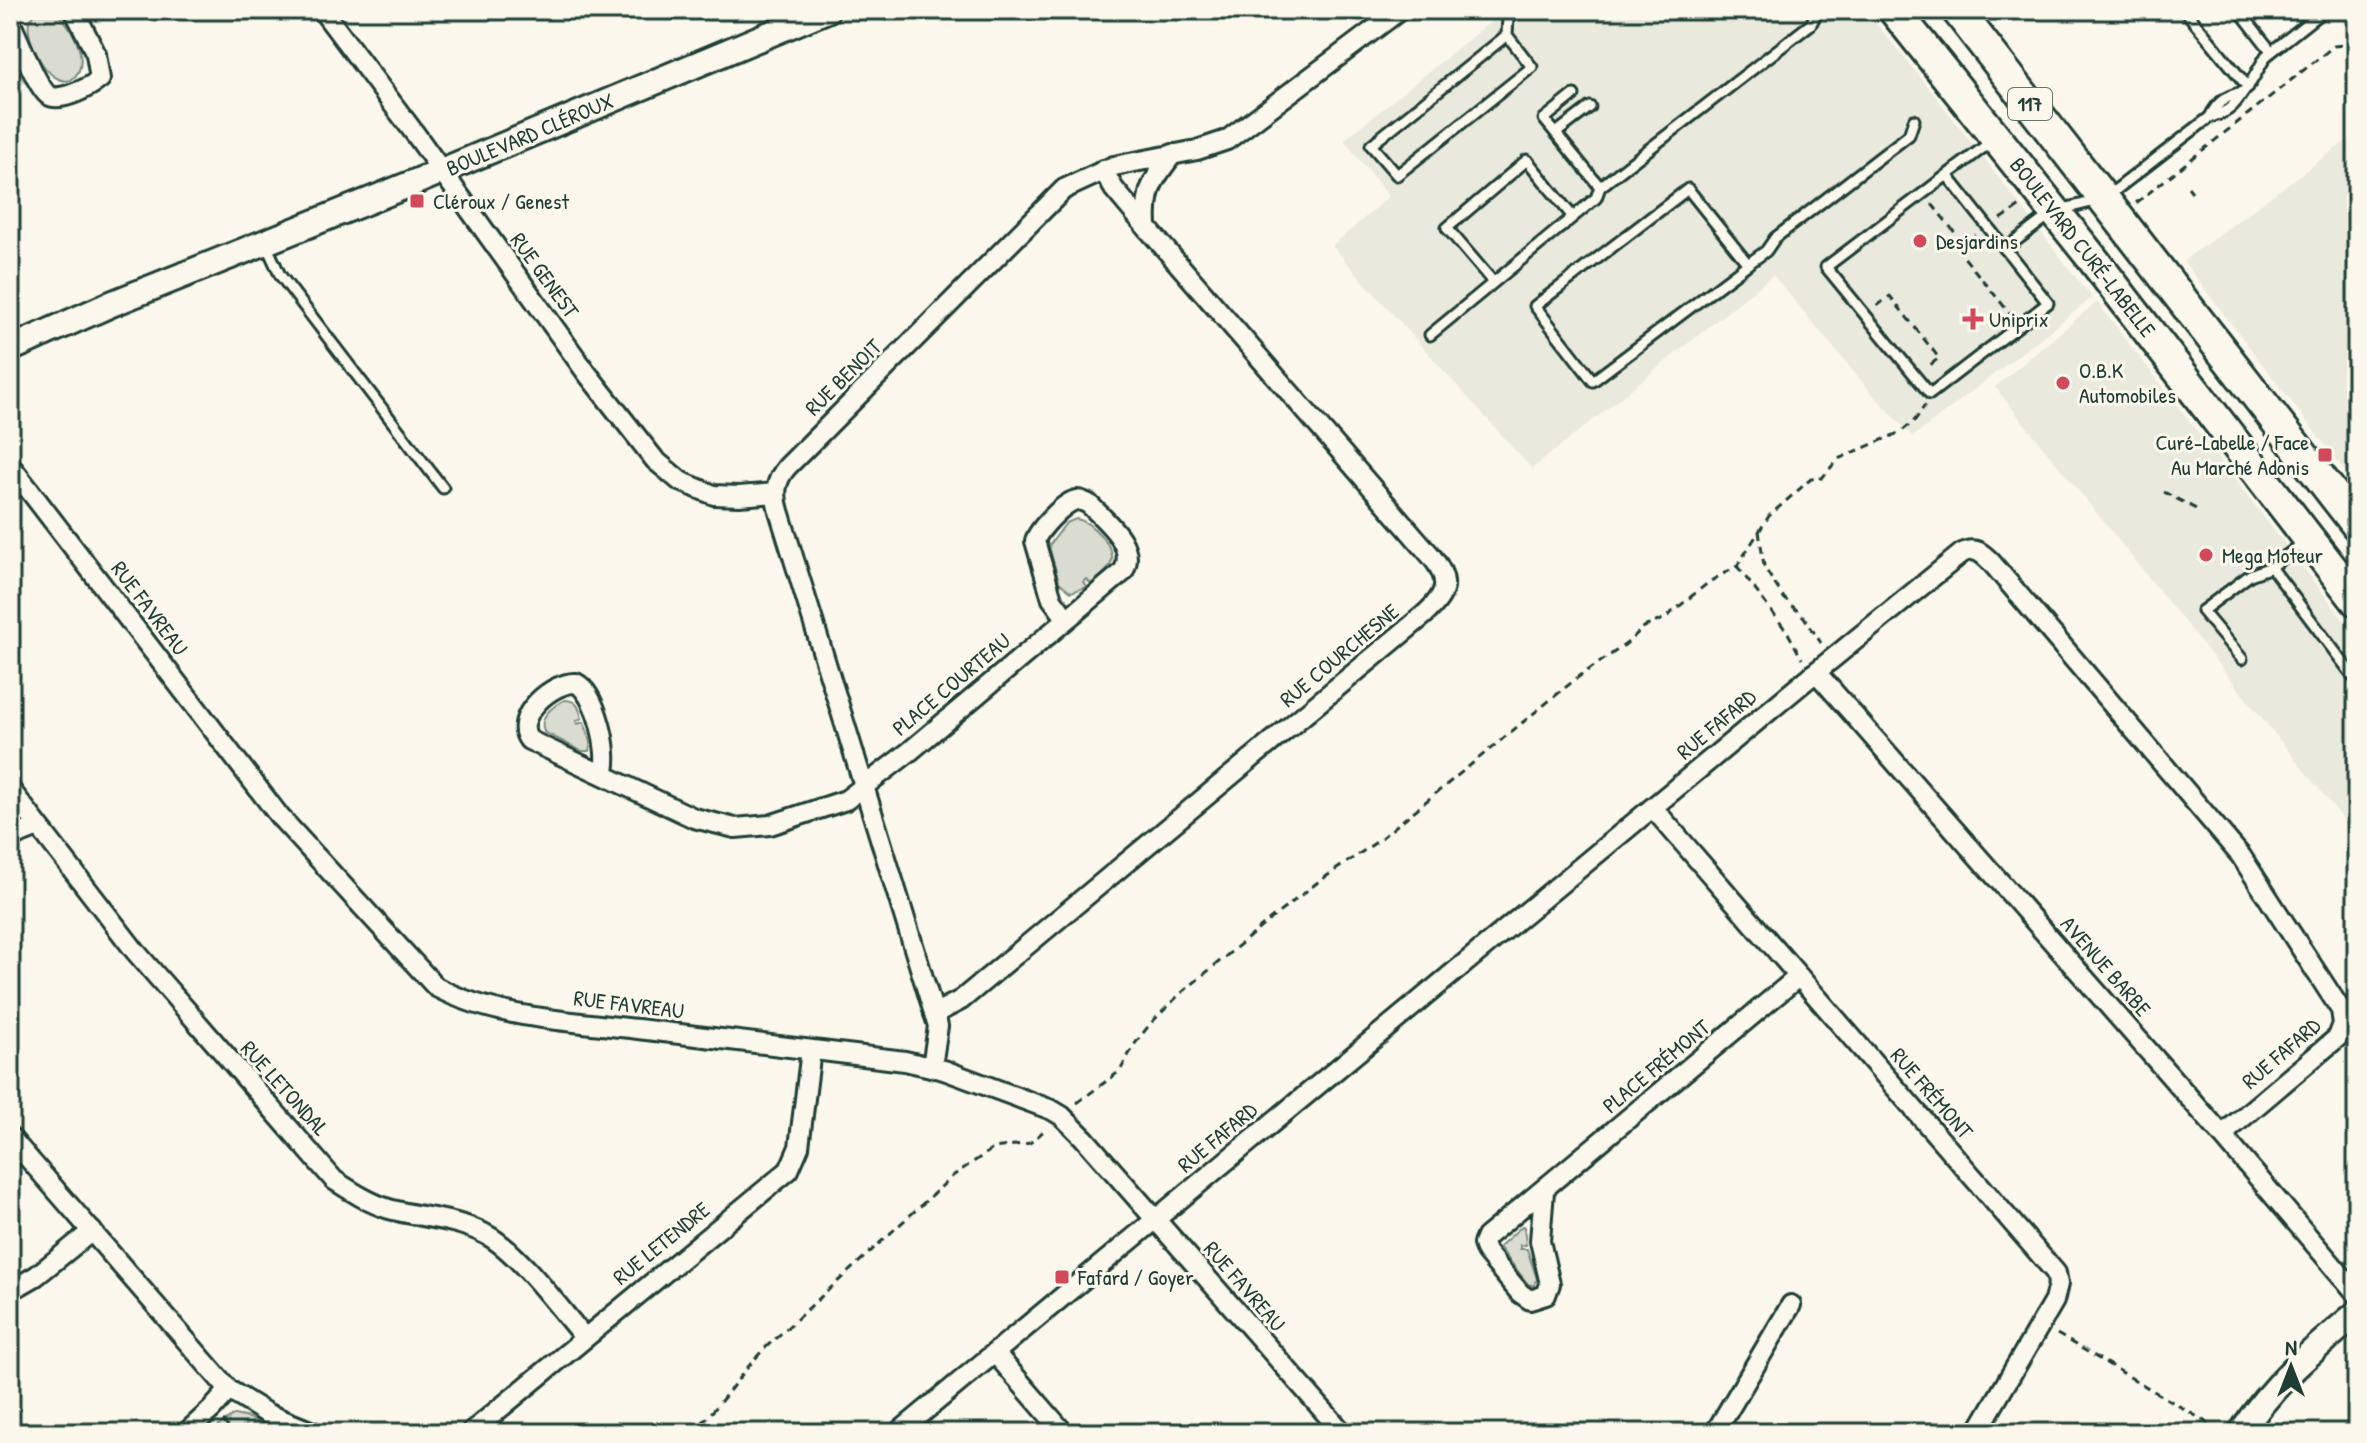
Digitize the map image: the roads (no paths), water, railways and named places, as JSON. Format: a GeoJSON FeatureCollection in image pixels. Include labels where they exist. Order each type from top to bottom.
{"type":"FeatureCollection","features":[{"type":"Feature","properties":{"kind":"main road","name":"BOULEVARD CURÉ-LABELLE"},"geometry":{"type":"LineString","coordinates":[[1894,10],[2055,211],[2357,601]]}},
{"type":"Feature","properties":{"kind":"main road","name":"BOULEVARD CURÉ-LABELLE"},"geometry":{"type":"LineString","coordinates":[[1957,10],[2355,519]]}},
{"type":"Feature","properties":{"kind":"main road"},"geometry":{"type":"LineString","coordinates":[[2300,528],[2355,519]]}},
{"type":"Feature","properties":{"kind":"street"},"geometry":{"type":"LineString","coordinates":[[10,21],[40,84],[48,95],[58,98],[93,85],[100,79],[96,54],[74,10]]}},
{"type":"Feature","properties":{"kind":"street","name":"RUE GENEST"},"geometry":{"type":"LineString","coordinates":[[322,10],[442,170],[586,372],[662,468],[691,487],[714,495],[776,493]]}},
{"type":"Feature","properties":{"kind":"street","name":"BOULEVARD CLÉROUX"},"geometry":{"type":"LineString","coordinates":[[10,349],[827,10]]}},
{"type":"Feature","properties":{"kind":"street","name":"RUE BENOIT"},"geometry":{"type":"LineString","coordinates":[[776,493],[777,481],[787,467],[1064,189],[1103,170],[1141,159],[1216,145],[1236,135],[1400,10]]}},
{"type":"Feature","properties":{"kind":"street"},"geometry":{"type":"LineString","coordinates":[[1147,228],[1147,193],[1173,154]]}},
{"type":"Feature","properties":{"kind":"street","name":"RUE COURCHESNE"},"geometry":{"type":"LineString","coordinates":[[934,1014],[961,1000],[1424,615],[1444,591],[1444,576],[1432,557],[1147,228],[1114,189],[1103,170]]}},
{"type":"Feature","properties":{"kind":"street","name":"RUE FAVREAU"},"geometry":{"type":"LineString","coordinates":[[10,465],[280,817],[436,987],[479,1005],[547,1018],[905,1061],[932,1067],[1038,1104],[1062,1116],[1343,1433]]}},
{"type":"Feature","properties":{"kind":"street"},"geometry":{"type":"LineString","coordinates":[[776,493],[939,1030],[932,1067]]}},
{"type":"Feature","properties":{"kind":"street","name":"PLACE COURTEAU"},"geometry":{"type":"LineString","coordinates":[[603,774],[607,752],[589,694],[576,683],[561,684],[527,716],[523,725],[525,735],[542,747],[682,814],[714,825],[735,828],[770,825],[839,803],[909,752],[1118,577],[1128,562],[1125,545],[1089,504],[1081,500],[1064,506],[1037,533],[1035,541],[1052,599],[1066,618]]}},
{"type":"Feature","properties":{"kind":"street","name":"RUE FAFARD"},"geometry":{"type":"LineString","coordinates":[[898,1433],[1653,808],[1810,667],[1962,553],[1975,550],[1991,562],[2241,856],[2341,1010],[2343,1024],[2338,1037],[2222,1135]]}},
{"type":"Feature","properties":{"kind":"street","name":"AVENUE BARBE"},"geometry":{"type":"LineString","coordinates":[[1810,667],[2222,1135],[2357,1294]]}},
{"type":"Feature","properties":{"kind":"street","name":"RUE LETONDAL"},"geometry":{"type":"LineString","coordinates":[[10,789],[154,973],[334,1180],[368,1201],[387,1208],[452,1221],[488,1235],[512,1254],[584,1337]]}},
{"type":"Feature","properties":{"kind":"street","name":"RUE FRÉMONT"},"geometry":{"type":"LineString","coordinates":[[1653,808],[2056,1273],[2058,1284],[2054,1301],[1977,1433]]}},
{"type":"Feature","properties":{"kind":"street"},"geometry":{"type":"LineString","coordinates":[[10,838],[38,827]]}},
{"type":"Feature","properties":{"kind":"street","name":"PLACE FRÉMONT"},"geometry":{"type":"LineString","coordinates":[[1544,1191],[1540,1241],[1550,1284],[1546,1295],[1530,1300],[1520,1293],[1486,1252],[1483,1244],[1488,1234],[1544,1191],[1798,977]]}},
{"type":"Feature","properties":{"kind":"street","name":"RUE LETENDRE"},"geometry":{"type":"LineString","coordinates":[[470,1433],[789,1170],[799,1147],[811,1050]]}},
{"type":"Feature","properties":{"kind":"street"},"geometry":{"type":"LineString","coordinates":[[10,1137],[229,1390],[268,1414],[315,1433]]}},
{"type":"Feature","properties":{"kind":"street"},"geometry":{"type":"LineString","coordinates":[[10,1291],[36,1276],[92,1231]]}},
{"type":"Feature","properties":{"kind":"street"},"geometry":{"type":"LineString","coordinates":[[1715,1433],[1791,1305]]}},
{"type":"Feature","properties":{"kind":"street"},"geometry":{"type":"LineString","coordinates":[[2229,1431],[2357,1313]]}},
{"type":"Feature","properties":{"kind":"street"},"geometry":{"type":"LineString","coordinates":[[995,1353],[1064,1433]]}},
{"type":"Feature","properties":{"kind":"street"},"geometry":{"type":"LineString","coordinates":[[186,1433],[229,1390]]}},
{"type":"Feature","properties":{"kind":"lane"},"geometry":{"type":"LineString","coordinates":[[1507,35],[1371,145],[1397,175],[1532,67],[1507,35],[1508,18],[1518,10]]}},
{"type":"Feature","properties":{"kind":"lane"},"geometry":{"type":"LineString","coordinates":[[1430,335],[1596,198],[1600,187],[1811,24],[1818,10]]}},
{"type":"Feature","properties":{"kind":"lane"},"geometry":{"type":"LineString","coordinates":[[2239,10],[2271,51]]}},
{"type":"Feature","properties":{"kind":"lane"},"geometry":{"type":"LineString","coordinates":[[2005,249],[2055,211],[2104,199],[2210,117],[2225,113],[2236,105],[2261,61],[2324,10]]}},
{"type":"Feature","properties":{"kind":"lane"},"geometry":{"type":"LineString","coordinates":[[2187,13],[2245,90]]}},
{"type":"Feature","properties":{"kind":"lane"},"geometry":{"type":"LineString","coordinates":[[1574,95],[1544,119],[1600,187]]}},
{"type":"Feature","properties":{"kind":"lane"},"geometry":{"type":"LineString","coordinates":[[1556,133],[1590,107]]}},
{"type":"Feature","properties":{"kind":"lane"},"geometry":{"type":"LineString","coordinates":[[1748,264],[1688,189],[1535,306],[1593,381],[1766,251],[1775,238],[1909,135],[1914,120]]}},
{"type":"Feature","properties":{"kind":"lane"},"geometry":{"type":"LineString","coordinates":[[1947,175],[2048,303],[1930,394],[1826,267],[1947,175],[1997,137]]}},
{"type":"Feature","properties":{"kind":"lane"},"geometry":{"type":"LineString","coordinates":[[1493,282],[1447,228],[1527,160],[1572,216]]}},
{"type":"Feature","properties":{"kind":"lane"},"geometry":{"type":"LineString","coordinates":[[265,242],[280,275],[443,488]]}},
{"type":"Feature","properties":{"kind":"lane"},"geometry":{"type":"LineString","coordinates":[[2242,659],[2202,611],[2250,575],[2271,567],[2300,528]]}},
{"type":"Feature","properties":{"kind":"lane"},"geometry":{"type":"LineString","coordinates":[[2271,567],[2357,681]]}},
{"type":"Feature","properties":{"kind":"place","name":"Cléroux / Genest"},"geometry":{"type":"Point","coordinates":[417,201]}},
{"type":"Feature","properties":{"kind":"place","name":"Desjardins"},"geometry":{"type":"Point","coordinates":[1920,241]}},
{"type":"Feature","properties":{"kind":"place","name":"Uniprix"},"geometry":{"type":"Point","coordinates":[1973,319]}},
{"type":"Feature","properties":{"kind":"place","name":"O.B.K Automobiles"},"geometry":{"type":"Point","coordinates":[2063,383]}},
{"type":"Feature","properties":{"kind":"place","name":"Curé-Labelle / Face Au Marché Adonis"},"geometry":{"type":"Point","coordinates":[2325,455]}},
{"type":"Feature","properties":{"kind":"place","name":"Mega Moteur"},"geometry":{"type":"Point","coordinates":[2206,555]}},
{"type":"Feature","properties":{"kind":"place","name":"Fafard / Goyer"},"geometry":{"type":"Point","coordinates":[1062,1277]}}]}
